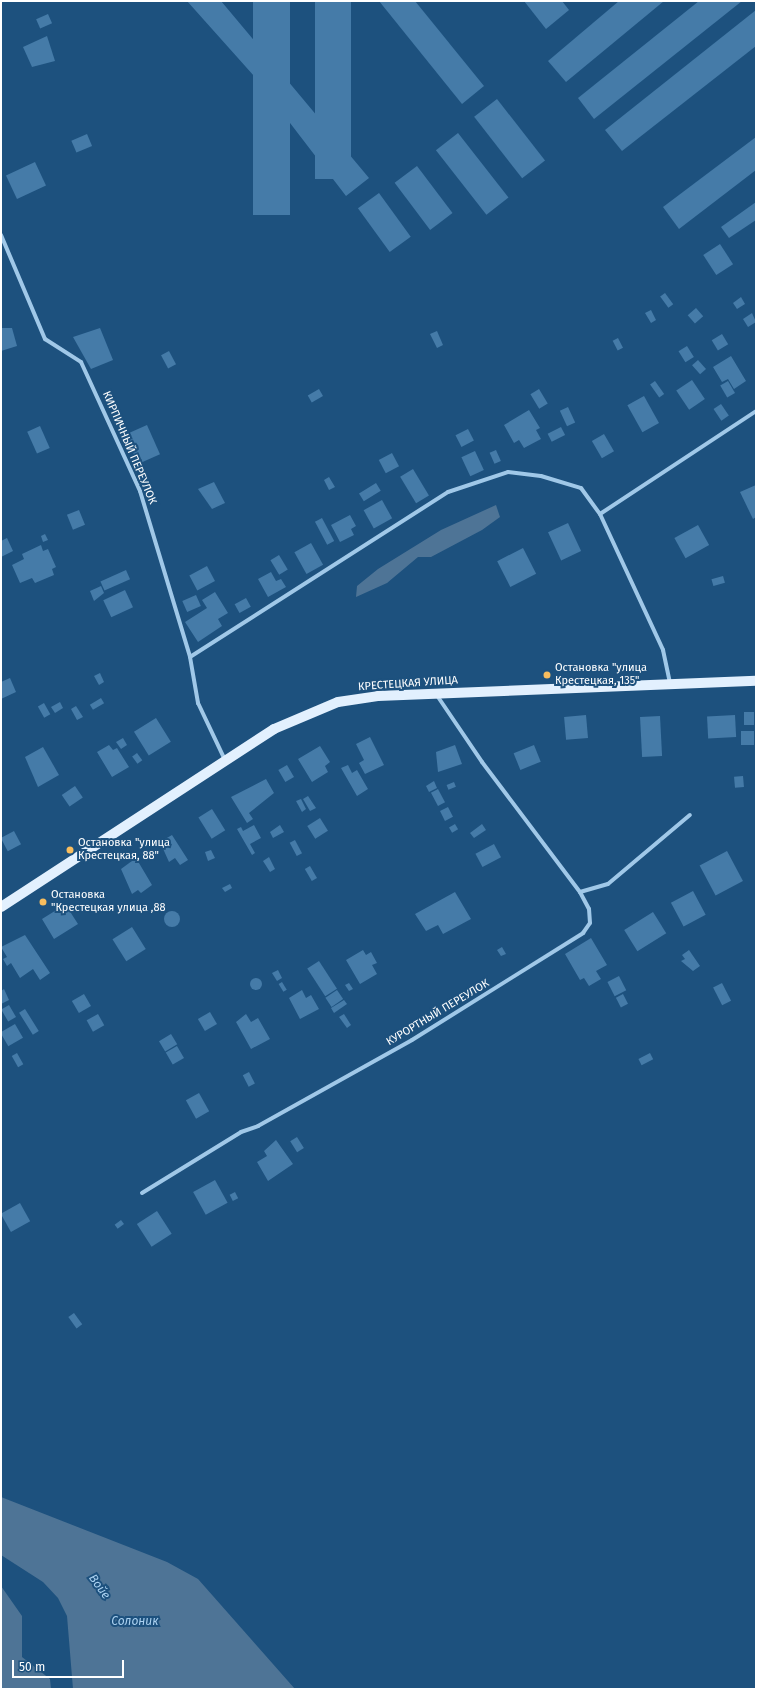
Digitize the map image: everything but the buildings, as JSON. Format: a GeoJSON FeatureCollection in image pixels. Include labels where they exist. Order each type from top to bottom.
{"type":"FeatureCollection","features":[{"type":"Feature","properties":{"kind":"main road","name":"КРЕСТЕЦКАЯ УЛИЦА"},"geometry":{"type":"LineString","coordinates":[[1,907],[274,729],[338,702],[436,694],[756,682]]}},
{"type":"Feature","properties":{"kind":"street","name":"КИРПИЧНЫЙ ПЕРЕУЛОК"},"geometry":{"type":"LineString","coordinates":[[1,235],[45,339],[81,362],[136,484],[190,657],[198,703],[225,760]]}},
{"type":"Feature","properties":{"kind":"street"},"geometry":{"type":"LineString","coordinates":[[600,514],[756,411]]}},
{"type":"Feature","properties":{"kind":"street"},"geometry":{"type":"LineString","coordinates":[[190,657],[448,492],[508,472],[541,476],[581,488],[600,514],[663,650],[670,685]]}},
{"type":"Feature","properties":{"kind":"street","name":"КУРОРТНЫЙ ПЕРЕУЛОК"},"geometry":{"type":"LineString","coordinates":[[142,1193],[241,1132],[258,1126],[412,1040],[583,933],[590,923],[589,909],[580,892],[482,762],[436,694]]}},
{"type":"Feature","properties":{"kind":"street"},"geometry":{"type":"LineString","coordinates":[[580,892],[608,884],[690,815]]}},
{"type":"Feature","properties":{"kind":"water"},"geometry":{"type":"Polygon","coordinates":[[[496,505],[500,517],[482,530],[431,557],[418,557],[387,583],[356,597],[357,586],[378,569],[441,530],[496,505]]]}},
{"type":"Feature","properties":{"kind":"water","name":"Солоник"},"geometry":{"type":"Polygon","coordinates":[[[1,1497],[167,1562],[198,1579],[295,1689],[73,1689],[67,1616],[58,1598],[43,1582],[1,1555],[1,1497]]]}},
{"type":"Feature","properties":{"kind":"water"},"geometry":{"type":"Polygon","coordinates":[[[1,1586],[22,1616],[22,1657],[50,1679],[51,1689],[1,1689],[1,1586]]]}},
{"type":"Feature","properties":{"kind":"place","name":"Остановка \"улица Крестецкая, 135\""},"geometry":{"type":"Point","coordinates":[547,675]}},
{"type":"Feature","properties":{"kind":"place","name":"Остановка \"улица Крестецкая, 88\""},"geometry":{"type":"Point","coordinates":[70,850]}},
{"type":"Feature","properties":{"kind":"place","name":"Остановка \"Крестецкая улица ,88"},"geometry":{"type":"Point","coordinates":[43,902]}},
{"type":"Feature","properties":{"kind":"water label","name":"Войе"},"geometry":{"type":"Point","coordinates":[99,1587]}}]}
